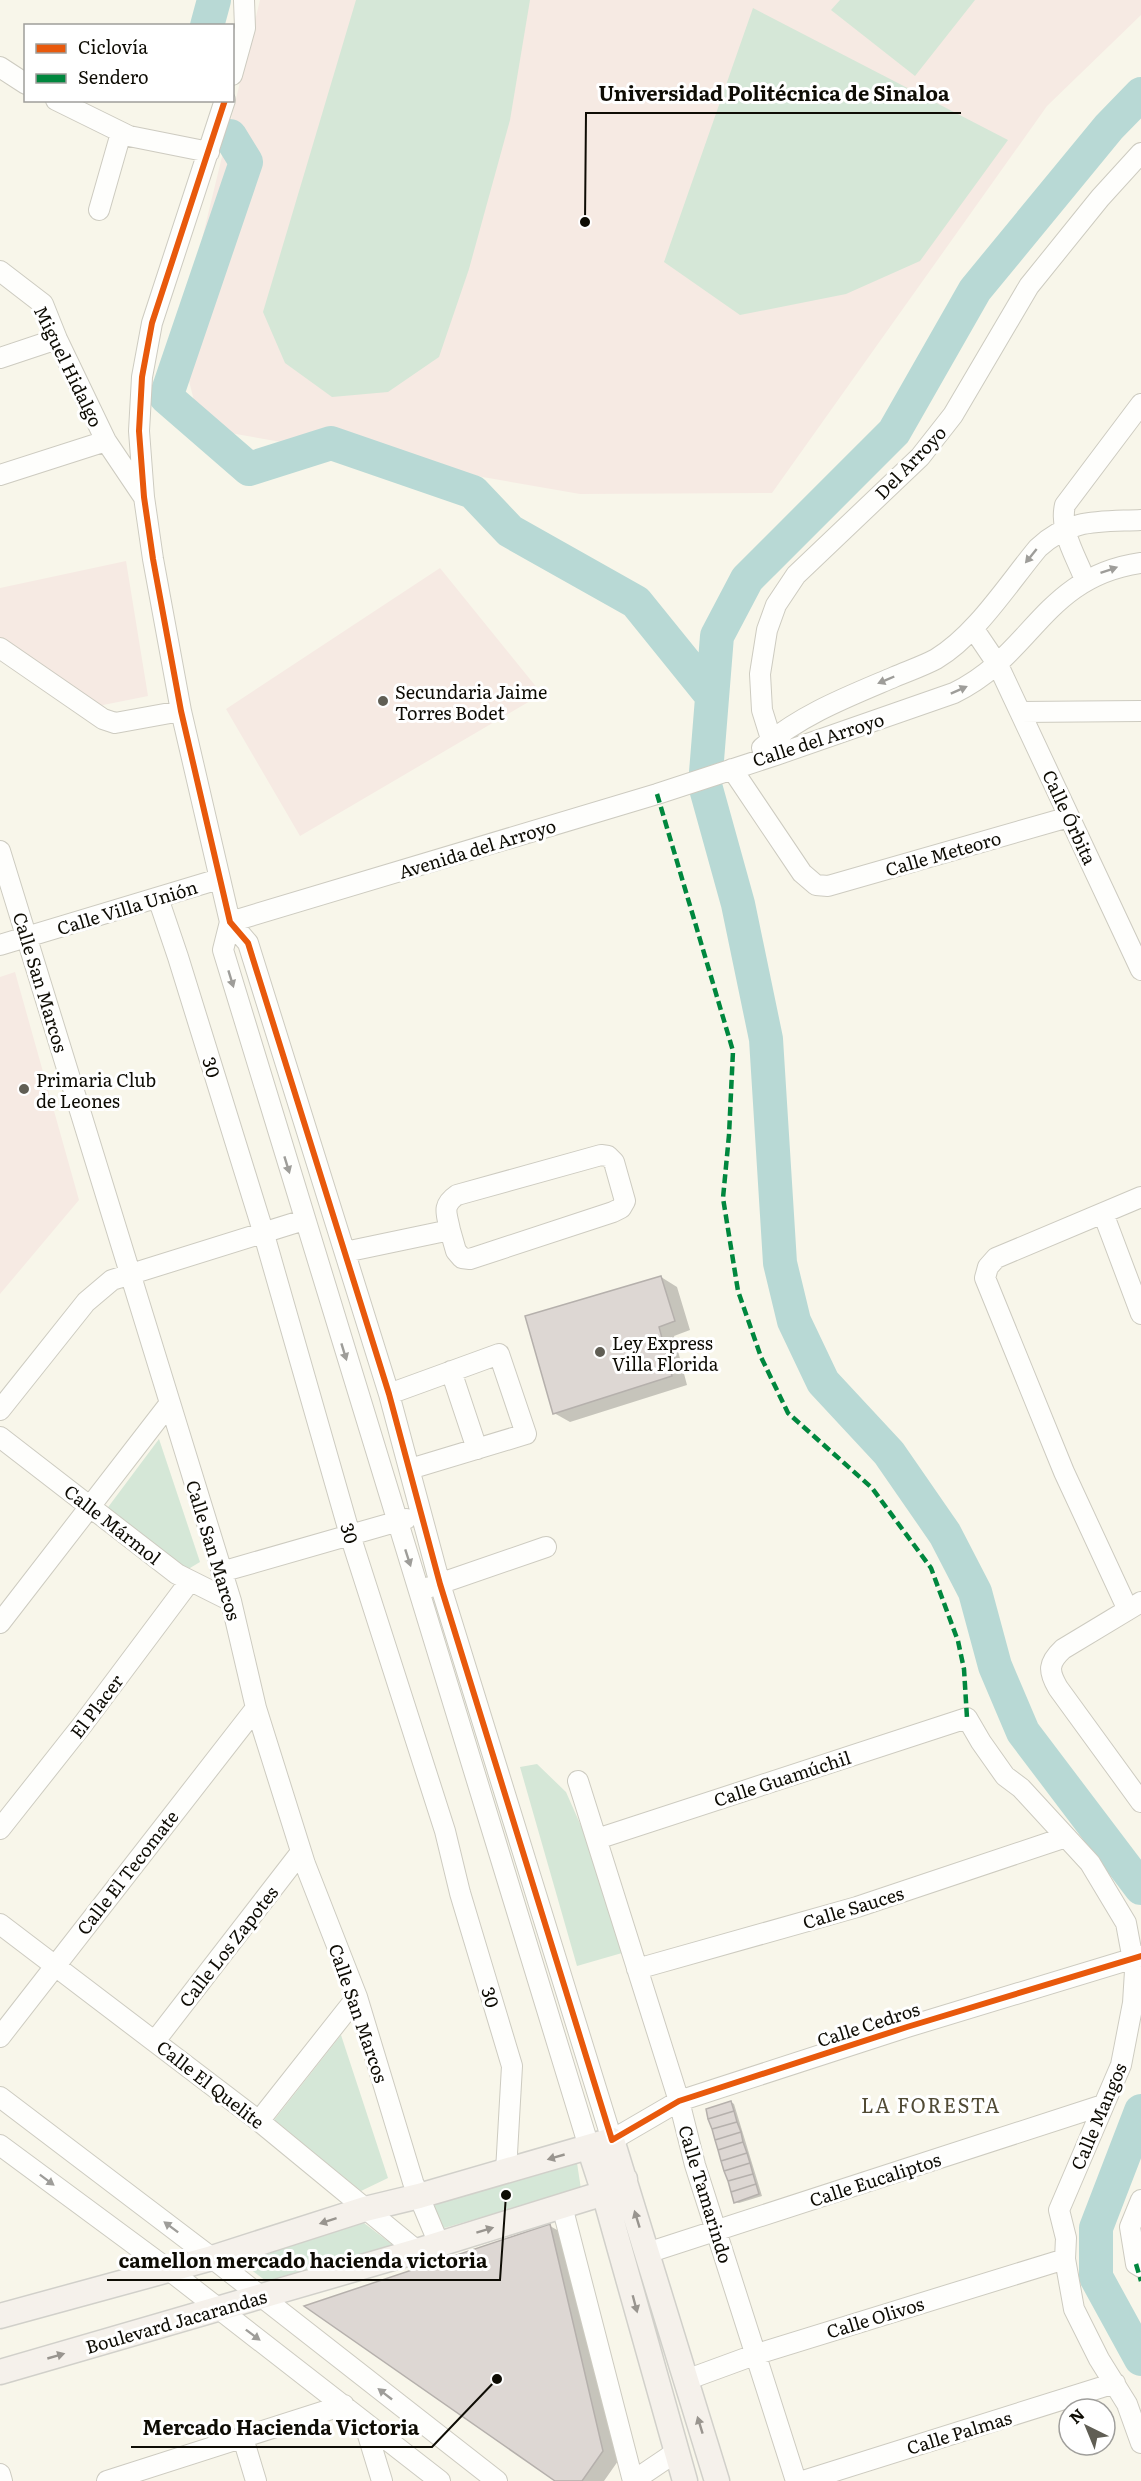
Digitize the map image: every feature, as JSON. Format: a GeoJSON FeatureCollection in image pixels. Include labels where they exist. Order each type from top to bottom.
{"type":"FeatureCollection","features":[{"type":"Feature","properties":{"kind":"main road"},"geometry":{"type":"LineString","coordinates":[[0,2316],[212,2258],[365,2209],[419,2196],[612,2140],[717,2481]]}},
{"type":"Feature","properties":{"kind":"main road"},"geometry":{"type":"LineString","coordinates":[[589,2147],[686,2481]]}},
{"type":"Feature","properties":{"kind":"main road","name":"Boulevard Jacarandas"},"geometry":{"type":"LineString","coordinates":[[0,2372],[428,2248],[604,2193],[625,2179]]}},
{"type":"Feature","properties":{"kind":"street"},"geometry":{"type":"LineString","coordinates":[[234,68],[245,28],[244,0]]}},
{"type":"Feature","properties":{"kind":"street"},"geometry":{"type":"LineString","coordinates":[[0,67],[24,83]]}},
{"type":"Feature","properties":{"kind":"street"},"geometry":{"type":"LineString","coordinates":[[60,102],[120,133],[209,152]]}},
{"type":"Feature","properties":{"kind":"street"},"geometry":{"type":"LineString","coordinates":[[224,102],[153,323],[142,377],[139,432],[144,498],[181,711],[230,922],[248,943],[345,1252],[389,1394],[440,1584],[612,2140]]}},
{"type":"Feature","properties":{"kind":"street"},"geometry":{"type":"LineString","coordinates":[[99,210],[120,133]]}},
{"type":"Feature","properties":{"kind":"street","name":"Del Arroyo"},"geometry":{"type":"LineString","coordinates":[[773,748],[762,710],[760,674],[766,630],[776,605],[796,575],[920,457],[953,415],[1029,286],[1100,198],[1141,153]]}},
{"type":"Feature","properties":{"kind":"street","name":"Miguel Hidalgo"},"geometry":{"type":"LineString","coordinates":[[0,271],[43,304],[57,339],[106,441],[144,498]]}},
{"type":"Feature","properties":{"kind":"street"},"geometry":{"type":"LineString","coordinates":[[0,358],[57,339]]}},
{"type":"Feature","properties":{"kind":"street"},"geometry":{"type":"LineString","coordinates":[[1085,580],[1064,529],[1063,515],[1070,495],[1141,404]]}},
{"type":"Feature","properties":{"kind":"street"},"geometry":{"type":"LineString","coordinates":[[0,475],[106,441]]}},
{"type":"Feature","properties":{"kind":"street","name":"Calle del Arroyo"},"geometry":{"type":"LineString","coordinates":[[773,748],[815,710],[935,659],[954,646],[1048,538],[1076,524],[1141,520]]}},
{"type":"Feature","properties":{"kind":"street","name":"Calle del Arroyo"},"geometry":{"type":"LineString","coordinates":[[733,768],[773,748],[954,693],[974,683],[998,665],[1047,610],[1085,580],[1118,566],[1141,563]]}},
{"type":"Feature","properties":{"kind":"street"},"geometry":{"type":"LineString","coordinates":[[972,628],[998,665]]}},
{"type":"Feature","properties":{"kind":"street"},"geometry":{"type":"LineString","coordinates":[[0,648],[103,719],[116,723],[181,711]]}},
{"type":"Feature","properties":{"kind":"street","name":"Calle Órbita"},"geometry":{"type":"LineString","coordinates":[[998,665],[1141,970]]}},
{"type":"Feature","properties":{"kind":"street"},"geometry":{"type":"LineString","coordinates":[[1020,712],[1141,711]]}},
{"type":"Feature","properties":{"kind":"street","name":"Calle Meteoro"},"geometry":{"type":"LineString","coordinates":[[733,768],[802,873],[816,885],[828,886],[1070,817]]}},
{"type":"Feature","properties":{"kind":"street","name":"Avenida del Arroyo"},"geometry":{"type":"LineString","coordinates":[[230,922],[733,768]]}},
{"type":"Feature","properties":{"kind":"street","name":"Calle San Marcos"},"geometry":{"type":"LineString","coordinates":[[0,851],[231,1601],[256,1708],[301,1852],[357,1998],[419,2196],[428,2248]]}},
{"type":"Feature","properties":{"kind":"street","name":"Calle Villa Unión"},"geometry":{"type":"LineString","coordinates":[[0,945],[219,879]]}},
{"type":"Feature","properties":{"kind":"street","name":"30"},"geometry":{"type":"LineString","coordinates":[[158,898],[263,1231],[350,1535],[445,1831],[460,1893],[512,2066],[506,2171]]}},
{"type":"Feature","properties":{"kind":"street"},"geometry":{"type":"LineString","coordinates":[[230,922],[223,951],[589,2147]]}},
{"type":"Feature","properties":{"kind":"street"},"geometry":{"type":"LineString","coordinates":[[601,1155],[609,1156],[614,1162],[625,1201],[621,1208],[613,1212],[470,1259],[462,1258],[456,1251],[450,1230],[446,1209],[448,1201],[457,1195],[601,1155]]}},
{"type":"Feature","properties":{"kind":"street"},"geometry":{"type":"LineString","coordinates":[[1141,1197],[996,1258],[988,1268],[985,1278],[1064,1472],[1135,1606],[1062,1649],[1052,1659],[1049,1667],[1051,1676],[1141,1802]]}},
{"type":"Feature","properties":{"kind":"street"},"geometry":{"type":"LineString","coordinates":[[1103,1213],[1141,1314]]}},
{"type":"Feature","properties":{"kind":"street"},"geometry":{"type":"LineString","coordinates":[[0,1410],[86,1302],[112,1280],[304,1220]]}},
{"type":"Feature","properties":{"kind":"street"},"geometry":{"type":"LineString","coordinates":[[345,1252],[450,1230]]}},
{"type":"Feature","properties":{"kind":"street"},"geometry":{"type":"LineString","coordinates":[[389,1394],[499,1354],[526,1434],[410,1469]]}},
{"type":"Feature","properties":{"kind":"street"},"geometry":{"type":"LineString","coordinates":[[451,1371],[477,1449]]}},
{"type":"Feature","properties":{"kind":"street"},"geometry":{"type":"LineString","coordinates":[[0,1623],[170,1402]]}},
{"type":"Feature","properties":{"kind":"street","name":"Calle Mármol"},"geometry":{"type":"LineString","coordinates":[[0,1437],[177,1574],[231,1601]]}},
{"type":"Feature","properties":{"kind":"street"},"geometry":{"type":"LineString","coordinates":[[221,1572],[423,1514]]}},
{"type":"Feature","properties":{"kind":"street"},"geometry":{"type":"LineString","coordinates":[[418,1591],[546,1547]]}},
{"type":"Feature","properties":{"kind":"street","name":"El Placer"},"geometry":{"type":"LineString","coordinates":[[0,1829],[83,1724],[190,1581]]}},
{"type":"Feature","properties":{"kind":"street","name":"Calle El Tecomate"},"geometry":{"type":"LineString","coordinates":[[0,2037],[256,1708]]}},
{"type":"Feature","properties":{"kind":"street","name":"Calle Mangos"},"geometry":{"type":"LineString","coordinates":[[967,1718],[1005,1776],[1021,1788],[1090,1863],[1126,1923],[1137,1957],[1133,2003],[1121,2065],[1059,2210],[1066,2238],[1065,2259],[1074,2309],[1099,2359],[1127,2404],[1141,2443]]}},
{"type":"Feature","properties":{"kind":"street","name":"Calle Guamúchil"},"geometry":{"type":"LineString","coordinates":[[597,1839],[967,1718]]}},
{"type":"Feature","properties":{"kind":"street","name":"Calle Tamarindo"},"geometry":{"type":"LineString","coordinates":[[578,1780],[679,2101],[695,2165],[796,2481]]}},
{"type":"Feature","properties":{"kind":"street","name":"Calle Sauces"},"geometry":{"type":"LineString","coordinates":[[637,1969],[857,1907],[1066,1837]]}},
{"type":"Feature","properties":{"kind":"street","name":"Calle Los Zapotes"},"geometry":{"type":"LineString","coordinates":[[155,2041],[301,1852]]}},
{"type":"Feature","properties":{"kind":"street","name":"Calle El Quelite"},"geometry":{"type":"LineString","coordinates":[[0,1924],[260,2121],[365,2209],[428,2248]]}},
{"type":"Feature","properties":{"kind":"street","name":"Calle Cedros"},"geometry":{"type":"LineString","coordinates":[[612,2140],[679,2101],[907,2027],[1137,1957]]}},
{"type":"Feature","properties":{"kind":"street"},"geometry":{"type":"LineString","coordinates":[[260,2121],[357,1998]]}},
{"type":"Feature","properties":{"kind":"street"},"geometry":{"type":"LineString","coordinates":[[0,2097],[262,2296],[497,2481]]}},
{"type":"Feature","properties":{"kind":"street","name":"Calle Eucaliptos"},"geometry":{"type":"LineString","coordinates":[[647,2253],[1103,2105]]}},
{"type":"Feature","properties":{"kind":"street"},"geometry":{"type":"LineString","coordinates":[[0,2145],[169,2270],[440,2481]]}},
{"type":"Feature","properties":{"kind":"street"},"geometry":{"type":"LineString","coordinates":[[1139,2265],[1130,2227],[1141,2200]]}},
{"type":"Feature","properties":{"kind":"street"},"geometry":{"type":"LineString","coordinates":[[562,2206],[633,2481],[676,2451]]}},
{"type":"Feature","properties":{"kind":"street","name":"Calle Olivos"},"geometry":{"type":"LineString","coordinates":[[686,2380],[757,2354],[1065,2259]]}},
{"type":"Feature","properties":{"kind":"street","name":"Calle Palmas"},"geometry":{"type":"LineString","coordinates":[[803,2481],[1115,2383]]}},
{"type":"Feature","properties":{"kind":"street"},"geometry":{"type":"LineString","coordinates":[[120,2479],[344,2405]]}},
{"type":"Feature","properties":{"kind":"street"},"geometry":{"type":"LineString","coordinates":[[364,2422],[382,2481]]}},
{"type":"Feature","properties":{"kind":"street"},"geometry":{"type":"LineString","coordinates":[[243,2439],[256,2481]]}},
{"type":"Feature","properties":{"kind":"street"},"geometry":{"type":"LineString","coordinates":[[0,2474],[2,2481]]}},
{"type":"Feature","properties":{"kind":"shaded area"},"geometry":{"type":"Polygon","coordinates":[[[260,0],[1141,0],[1141,15],[1047,106],[772,493],[580,494],[201,428],[178,338],[260,0]]]}},
{"type":"Feature","properties":{"kind":"shaded area"},"geometry":{"type":"Polygon","coordinates":[[[126,561],[148,696],[98,706],[0,637],[0,588],[126,561]]]}},
{"type":"Feature","properties":{"kind":"shaded area","name":"Secundaria Jaime Torres Bodet"},"geometry":{"type":"Polygon","coordinates":[[[440,568],[542,694],[300,836],[226,709],[440,568]]]}},
{"type":"Feature","properties":{"kind":"shaded area","name":"Primaria Club de Leones"},"geometry":{"type":"Polygon","coordinates":[[[15,972],[79,1200],[0,1294],[0,977],[15,972]]]}},
{"type":"Feature","properties":{"kind":"green space"},"geometry":{"type":"Polygon","coordinates":[[[356,0],[530,0],[510,120],[469,269],[439,357],[388,392],[332,397],[285,363],[263,312],[356,0]]]}},
{"type":"Feature","properties":{"kind":"green space"},"geometry":{"type":"Polygon","coordinates":[[[840,0],[975,0],[915,76],[831,10],[840,0]]]}},
{"type":"Feature","properties":{"kind":"green space"},"geometry":{"type":"Polygon","coordinates":[[[753,8],[1008,140],[920,261],[846,294],[740,315],[664,262],[753,8]]]}},
{"type":"Feature","properties":{"kind":"green space"},"geometry":{"type":"Polygon","coordinates":[[[159,1439],[200,1562],[185,1571],[106,1510],[159,1439]]]}},
{"type":"Feature","properties":{"kind":"green space"},"geometry":{"type":"Polygon","coordinates":[[[537,1764],[566,1792],[585,1835],[622,1953],[577,1966],[520,1767],[537,1764]]]}},
{"type":"Feature","properties":{"kind":"green space"},"geometry":{"type":"Polygon","coordinates":[[[341,2035],[388,2178],[361,2191],[274,2120],[341,2035]]]}},
{"type":"Feature","properties":{"kind":"green space"},"geometry":{"type":"Polygon","coordinates":[[[577,2163],[581,2189],[444,2228],[430,2202],[577,2163]]]}},
{"type":"Feature","properties":{"kind":"green space"},"geometry":{"type":"Polygon","coordinates":[[[364,2223],[394,2246],[266,2281],[237,2259],[364,2223]]]}},
{"type":"Feature","properties":{"kind":"building","name":"Ley Express Villa Florida"},"geometry":{"type":"Polygon","coordinates":[[[661,1276],[675,1321],[659,1327],[672,1376],[553,1414],[525,1316],[661,1276]]]}},
{"type":"Feature","properties":{"kind":"building"},"geometry":{"type":"Polygon","coordinates":[[[731,2101],[734,2111],[708,2119],[706,2109],[731,2101]]]}},
{"type":"Feature","properties":{"kind":"building"},"geometry":{"type":"Polygon","coordinates":[[[734,2111],[737,2122],[712,2129],[708,2119],[734,2111]]]}},
{"type":"Feature","properties":{"kind":"building"},"geometry":{"type":"Polygon","coordinates":[[[737,2122],[741,2132],[715,2140],[712,2129],[737,2122]]]}},
{"type":"Feature","properties":{"kind":"building"},"geometry":{"type":"Polygon","coordinates":[[[741,2132],[743,2142],[718,2150],[715,2140],[741,2132]]]}},
{"type":"Feature","properties":{"kind":"building"},"geometry":{"type":"Polygon","coordinates":[[[743,2142],[747,2153],[721,2161],[718,2150],[743,2142]]]}},
{"type":"Feature","properties":{"kind":"building"},"geometry":{"type":"Polygon","coordinates":[[[747,2153],[750,2163],[724,2171],[721,2161],[747,2153]]]}},
{"type":"Feature","properties":{"kind":"building"},"geometry":{"type":"Polygon","coordinates":[[[750,2163],[753,2174],[728,2181],[724,2171],[750,2163]]]}},
{"type":"Feature","properties":{"kind":"building"},"geometry":{"type":"Polygon","coordinates":[[[753,2174],[756,2184],[731,2192],[728,2181],[753,2174]]]}},
{"type":"Feature","properties":{"kind":"building"},"geometry":{"type":"Polygon","coordinates":[[[756,2184],[759,2194],[734,2203],[731,2192],[756,2184]]]}},
{"type":"Feature","properties":{"kind":"building"},"geometry":{"type":"Polygon","coordinates":[[[550,2224],[603,2451],[582,2481],[555,2481],[304,2306],[550,2224]]]}},
{"type":"Feature","properties":{"kind":"waterway"},"geometry":{"type":"LineString","coordinates":[[208,24],[214,0]]}},
{"type":"Feature","properties":{"kind":"waterway"},"geometry":{"type":"LineString","coordinates":[[1141,94],[1109,127],[975,290],[894,432],[747,579],[717,636],[705,785],[738,904],[766,1039],[780,1263],[794,1321],[823,1382],[889,1453],[945,1534],[975,1592],[995,1666],[1023,1732],[1141,1888]]}},
{"type":"Feature","properties":{"kind":"waterway"},"geometry":{"type":"LineString","coordinates":[[230,136],[246,162],[166,397],[249,469],[331,443],[473,492],[510,531],[636,602],[712,696]]}},
{"type":"Feature","properties":{"kind":"waterway"},"geometry":{"type":"LineString","coordinates":[[1141,2111],[1096,2228],[1096,2277],[1141,2359]]}},
{"type":"Feature","properties":{"kind":"marked path"},"geometry":{"type":"LineString","coordinates":[[657,794],[733,1051],[723,1198],[738,1291],[761,1357],[788,1413],[872,1488],[931,1568],[958,1641],[964,1669],[967,1718]]}},
{"type":"Feature","properties":{"kind":"marked path"},"geometry":{"type":"LineString","coordinates":[[1136,2264],[1141,2281]]}},
{"type":"Feature","properties":{"kind":"cycle path"},"geometry":{"type":"LineString","coordinates":[[224,102],[152,323],[142,377],[139,431],[144,497],[181,711],[230,922],[248,943],[389,1394],[440,1584],[612,2140],[679,2101],[907,2027],[1141,1956]]}},
{"type":"Feature","properties":{"kind":"place","name":"Universidad Politécnica de Sinaloa"},"geometry":{"type":"Point","coordinates":[585,222]}},
{"type":"Feature","properties":{"kind":"place","name":"Secundaria Jaime Torres Bodet"},"geometry":{"type":"Point","coordinates":[383,701]}},
{"type":"Feature","properties":{"kind":"place","name":"Primaria Club de Leones"},"geometry":{"type":"Point","coordinates":[24,1089]}},
{"type":"Feature","properties":{"kind":"place","name":"Ley Express Villa Florida"},"geometry":{"type":"Point","coordinates":[600,1352]}},
{"type":"Feature","properties":{"kind":"place","name":"camellon mercado hacienda victoria"},"geometry":{"type":"Point","coordinates":[506,2195]}},
{"type":"Feature","properties":{"kind":"place","name":"Mercado Hacienda Victoria"},"geometry":{"type":"Point","coordinates":[497,2379]}},
{"type":"Feature","properties":{"kind":"district","name":"LA FORESTA"},"geometry":{"type":"Point","coordinates":[931,2104]}}]}
